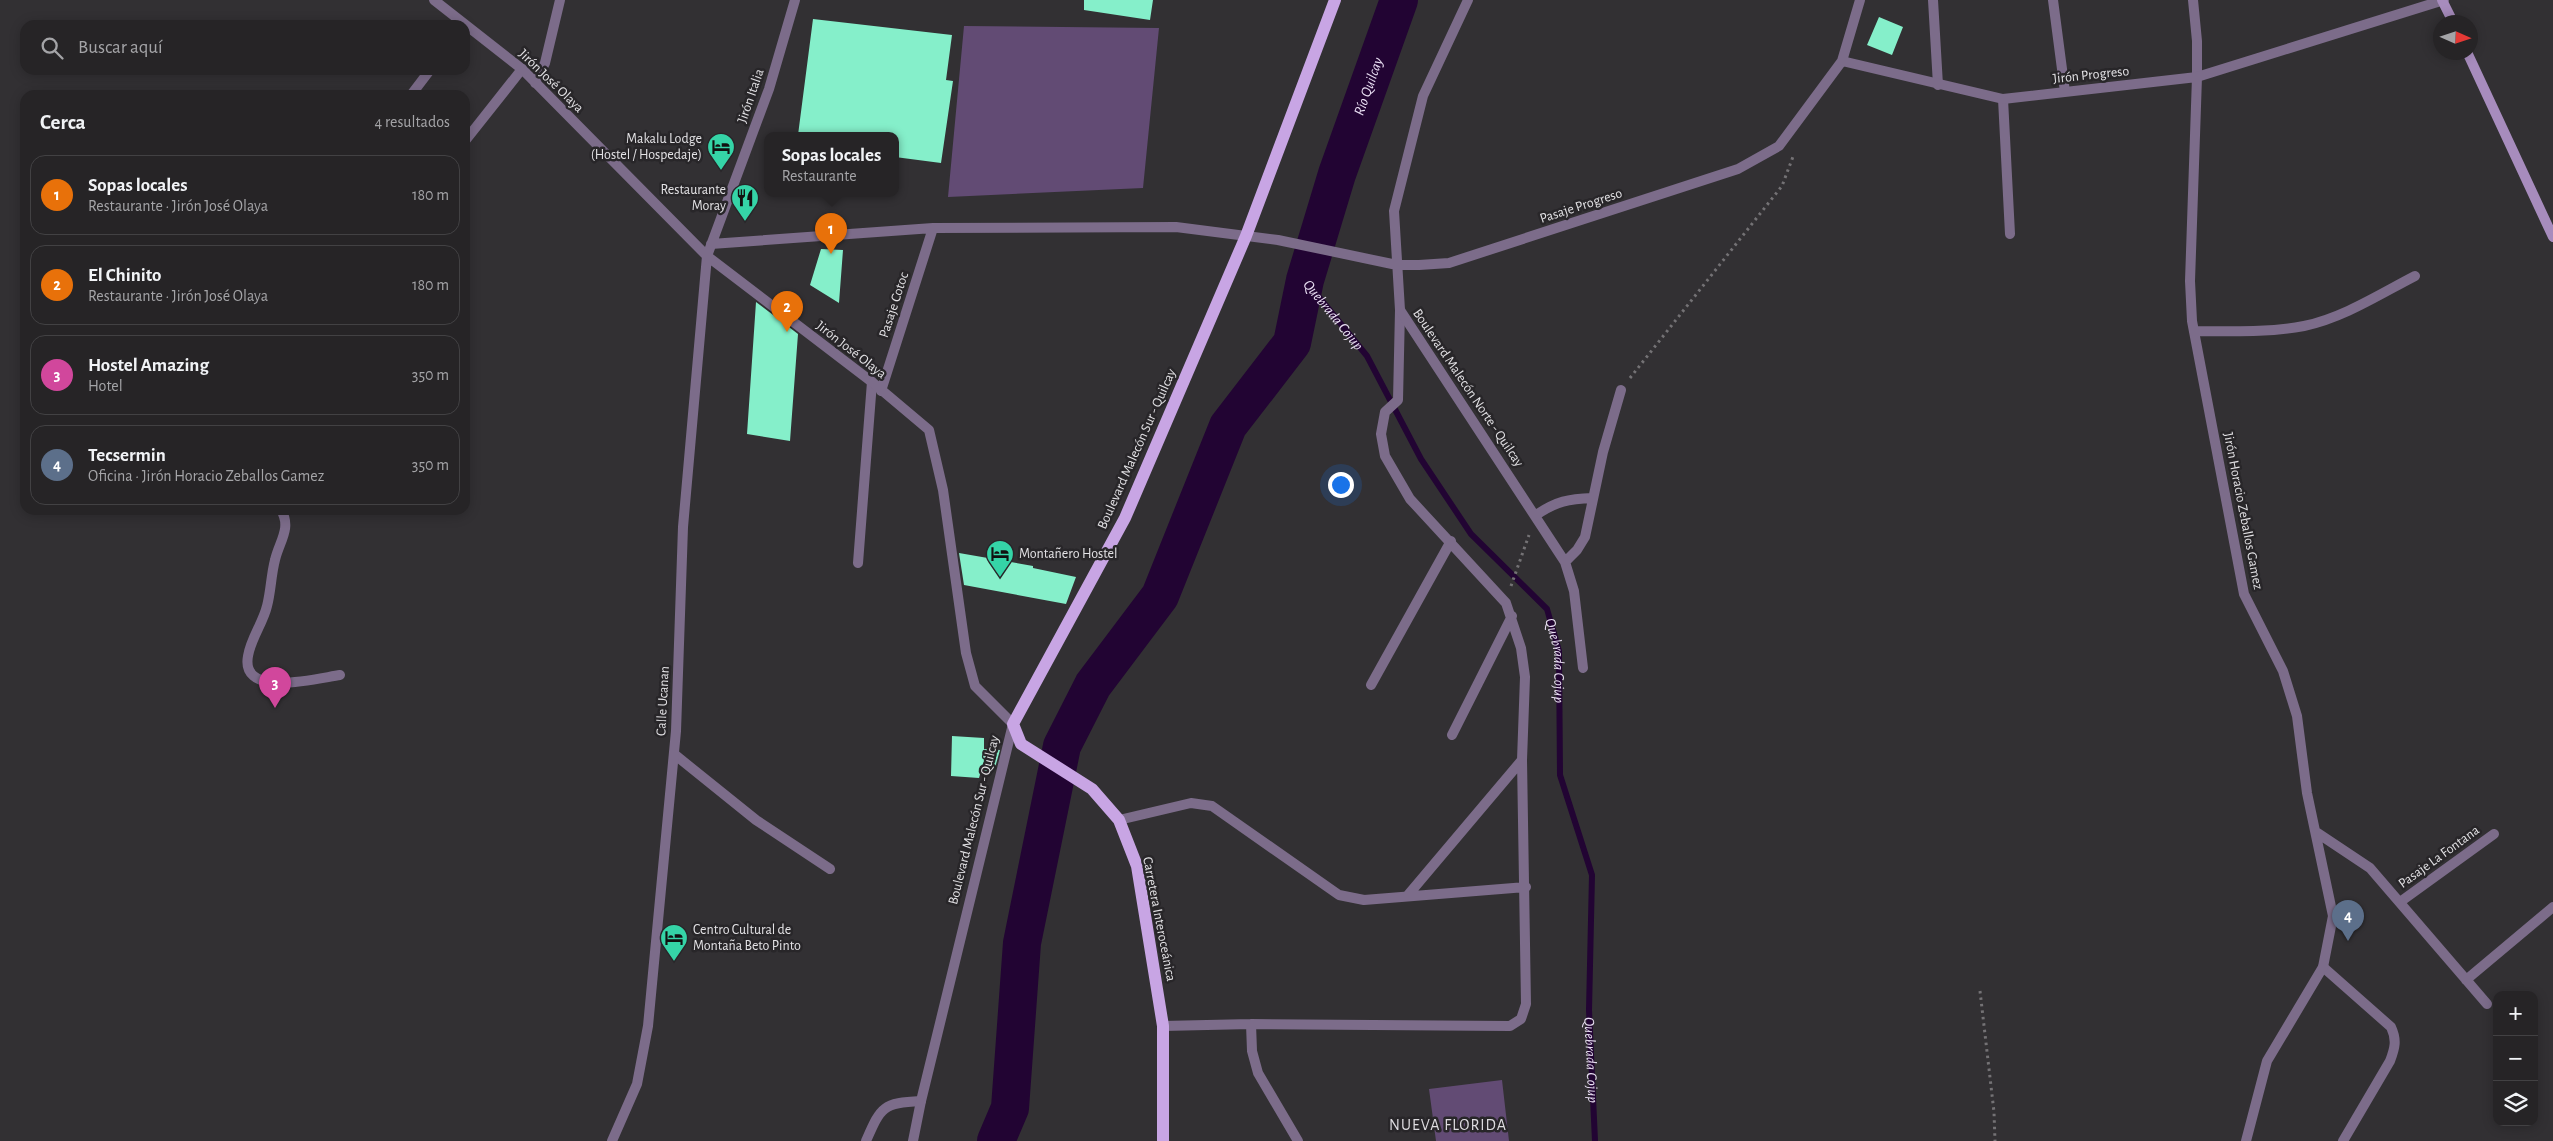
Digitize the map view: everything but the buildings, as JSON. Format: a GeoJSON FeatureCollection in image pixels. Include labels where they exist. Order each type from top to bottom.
{"type":"FeatureCollection","features":[{"type":"Feature","properties":{"kind":"main road","name":"Boulevard Malecón Sur - Quilcay"},"geometry":{"type":"LineString","coordinates":[[1014,724],[1124,518],[1246,236],[1336,0]]}},
{"type":"Feature","properties":{"kind":"main road"},"geometry":{"type":"LineString","coordinates":[[2443,0],[2449,15]]}},
{"type":"Feature","properties":{"kind":"main road"},"geometry":{"type":"LineString","coordinates":[[2470,60],[2553,237]]}},
{"type":"Feature","properties":{"kind":"main road","name":"Carretera Interoceánica"},"geometry":{"type":"LineString","coordinates":[[1014,724],[1021,744],[1092,789],[1119,820],[1136,866],[1163,1026],[1164,1141]]}},
{"type":"Feature","properties":{"kind":"street","name":"Jirón José Olaya"},"geometry":{"type":"LineString","coordinates":[[434,0],[457,20]]}},
{"type":"Feature","properties":{"kind":"street"},"geometry":{"type":"LineString","coordinates":[[535,82],[545,63],[560,0]]}},
{"type":"Feature","properties":{"kind":"street","name":"Jirón Italia"},"geometry":{"type":"LineString","coordinates":[[707,256],[769,89],[795,0]]}},
{"type":"Feature","properties":{"kind":"street","name":"Boulevard Malecón Norte - Quilcay"},"geometry":{"type":"LineString","coordinates":[[1468,0],[1423,96],[1394,211],[1400,310],[1565,562],[1574,591],[1583,668]]}},
{"type":"Feature","properties":{"kind":"street"},"geometry":{"type":"LineString","coordinates":[[1842,61],[1860,0]]}},
{"type":"Feature","properties":{"kind":"street"},"geometry":{"type":"LineString","coordinates":[[1933,0],[1938,85]]}},
{"type":"Feature","properties":{"kind":"street"},"geometry":{"type":"LineString","coordinates":[[2053,0],[2066,92]]}},
{"type":"Feature","properties":{"kind":"street","name":"Jirón Horacio Zeballos Gamez"},"geometry":{"type":"LineString","coordinates":[[2193,0],[2197,42],[2190,280],[2194,331],[2244,594],[2283,671],[2297,716],[2307,792],[2333,916],[2323,967],[2267,1061],[2246,1141]]}},
{"type":"Feature","properties":{"kind":"street","name":"Jirón Progreso"},"geometry":{"type":"LineString","coordinates":[[1842,61],[2004,99],[2197,77],[2443,0]]}},
{"type":"Feature","properties":{"kind":"street","name":"Jirón José Olaya"},"geometry":{"type":"LineString","coordinates":[[470,30],[522,69],[707,256],[872,382],[929,430],[943,490],[966,654],[976,686],[1014,724]]}},
{"type":"Feature","properties":{"kind":"street","name":"Pasaje Progreso"},"geometry":{"type":"LineString","coordinates":[[1246,236],[1278,240],[1397,265],[1449,263],[1738,169],[1779,146],[1842,61]]}},
{"type":"Feature","properties":{"kind":"street"},"geometry":{"type":"LineString","coordinates":[[470,135],[522,69]]}},
{"type":"Feature","properties":{"kind":"street"},"geometry":{"type":"LineString","coordinates":[[415,90],[426,75]]}},
{"type":"Feature","properties":{"kind":"street"},"geometry":{"type":"LineString","coordinates":[[2004,99],[2010,234]]}},
{"type":"Feature","properties":{"kind":"street"},"geometry":{"type":"LineString","coordinates":[[711,244],[933,228],[1176,227],[1246,236]]}},
{"type":"Feature","properties":{"kind":"street","name":"Pasaje Cotoc"},"geometry":{"type":"LineString","coordinates":[[881,391],[933,228]]}},
{"type":"Feature","properties":{"kind":"street","name":"Calle Ucanan"},"geometry":{"type":"LineString","coordinates":[[612,1141],[637,1084],[648,1026],[674,754],[683,527],[707,256]]}},
{"type":"Feature","properties":{"kind":"street"},"geometry":{"type":"LineString","coordinates":[[2194,331],[2271,330],[2305,326],[2334,316],[2415,276]]}},
{"type":"Feature","properties":{"kind":"street"},"geometry":{"type":"LineString","coordinates":[[1163,1026],[1251,1024],[1510,1026],[1521,1019],[1526,1004],[1526,887],[1522,760],[1525,677],[1522,648],[1506,603],[1410,499],[1385,456],[1381,434],[1384,412],[1398,400],[1400,310]]}},
{"type":"Feature","properties":{"kind":"street"},"geometry":{"type":"LineString","coordinates":[[858,564],[872,382]]}},
{"type":"Feature","properties":{"kind":"street"},"geometry":{"type":"LineString","coordinates":[[1565,562],[1578,550],[1585,537],[1593,498],[1621,390]]}},
{"type":"Feature","properties":{"kind":"street"},"geometry":{"type":"LineString","coordinates":[[1536,515],[1552,504],[1566,500],[1593,498]]}},
{"type":"Feature","properties":{"kind":"street"},"geometry":{"type":"LineString","coordinates":[[285,515],[287,519],[286,531],[275,560],[267,607],[251,643],[247,658],[249,670],[259,681],[276,683],[340,675]]}},
{"type":"Feature","properties":{"kind":"street"},"geometry":{"type":"LineString","coordinates":[[1371,685],[1450,541]]}},
{"type":"Feature","properties":{"kind":"street"},"geometry":{"type":"LineString","coordinates":[[1452,735],[1512,616]]}},
{"type":"Feature","properties":{"kind":"street","name":"Boulevard Malecón Sur - Quilcay"},"geometry":{"type":"LineString","coordinates":[[913,1141],[921,1101],[1014,724]]}},
{"type":"Feature","properties":{"kind":"street"},"geometry":{"type":"LineString","coordinates":[[674,754],[756,820],[830,869]]}},
{"type":"Feature","properties":{"kind":"street"},"geometry":{"type":"LineString","coordinates":[[1408,895],[1522,760]]}},
{"type":"Feature","properties":{"kind":"street"},"geometry":{"type":"LineString","coordinates":[[1119,820],[1191,804],[1212,806],[1339,895],[1364,900],[1526,887]]}},
{"type":"Feature","properties":{"kind":"street"},"geometry":{"type":"LineString","coordinates":[[2316,832],[2370,868],[2487,1004]]}},
{"type":"Feature","properties":{"kind":"street","name":"Pasaje La Fontana"},"geometry":{"type":"LineString","coordinates":[[2400,902],[2494,834]]}},
{"type":"Feature","properties":{"kind":"street"},"geometry":{"type":"LineString","coordinates":[[2466,980],[2553,907]]}},
{"type":"Feature","properties":{"kind":"street"},"geometry":{"type":"LineString","coordinates":[[2323,967],[2391,1027],[2395,1035],[2396,1048],[2390,1061],[2343,1141]]}},
{"type":"Feature","properties":{"kind":"street"},"geometry":{"type":"LineString","coordinates":[[1251,1024],[1252,1051],[1258,1073],[1298,1141]]}},
{"type":"Feature","properties":{"kind":"street"},"geometry":{"type":"LineString","coordinates":[[866,1141],[879,1112],[896,1102],[921,1101]]}},
{"type":"Feature","properties":{"kind":"path"},"geometry":{"type":"LineString","coordinates":[[1621,390],[1782,186],[1795,151]]}},
{"type":"Feature","properties":{"kind":"path"},"geometry":{"type":"LineString","coordinates":[[1512,583],[1522,556]]}},
{"type":"Feature","properties":{"kind":"path"},"geometry":{"type":"LineString","coordinates":[[1980,991],[1994,1112],[1995,1141]]}},
{"type":"Feature","properties":{"kind":"shaded area"},"geometry":{"type":"Polygon","coordinates":[[[964,26],[1159,28],[1143,188],[948,197],[964,26]]]}},
{"type":"Feature","properties":{"kind":"shaded area"},"geometry":{"type":"Polygon","coordinates":[[[1502,1080],[1509,1141],[1436,1141],[1429,1089],[1502,1080]]]}},
{"type":"Feature","properties":{"kind":"waterway","name":"Río Quilcay"},"geometry":{"type":"LineString","coordinates":[[996,1141],[1010,1108],[1022,943],[1062,746],[1093,685],[1160,596],[1228,426],[1292,343],[1305,280],[1337,174],[1399,0]]}},
{"type":"Feature","properties":{"kind":"waterway","name":"Quebrada Cojup"},"geometry":{"type":"LineString","coordinates":[[1305,280],[1367,356],[1421,459],[1471,534],[1547,609],[1559,651],[1560,775],[1592,875],[1589,1010],[1595,1141]]}},
{"type":"Feature","properties":{"kind":"place","name":"Makalu Lodge (Hostel / Hospedaje)"},"geometry":{"type":"Point","coordinates":[721,171]}},
{"type":"Feature","properties":{"kind":"place","name":"Restaurante Moray"},"geometry":{"type":"Point","coordinates":[745,222]}},
{"type":"Feature","properties":{"kind":"place","name":"Sopas locales"},"geometry":{"type":"Point","coordinates":[831,254]}},
{"type":"Feature","properties":{"kind":"place","name":"El Chinito"},"geometry":{"type":"Point","coordinates":[787,332]}},
{"type":"Feature","properties":{"kind":"place","name":"Montañero Hostel"},"geometry":{"type":"Point","coordinates":[1000,578]}},
{"type":"Feature","properties":{"kind":"place","name":"Hostel Amazing"},"geometry":{"type":"Point","coordinates":[275,708]}},
{"type":"Feature","properties":{"kind":"place","name":"Tecsermin"},"geometry":{"type":"Point","coordinates":[2348,941]}},
{"type":"Feature","properties":{"kind":"place","name":"Centro Cultural de Montaña Beto Pinto"},"geometry":{"type":"Point","coordinates":[674,962]}},
{"type":"Feature","properties":{"kind":"district","name":"NUEVA FLORIDA"},"geometry":{"type":"Point","coordinates":[1448,1125]}}]}
